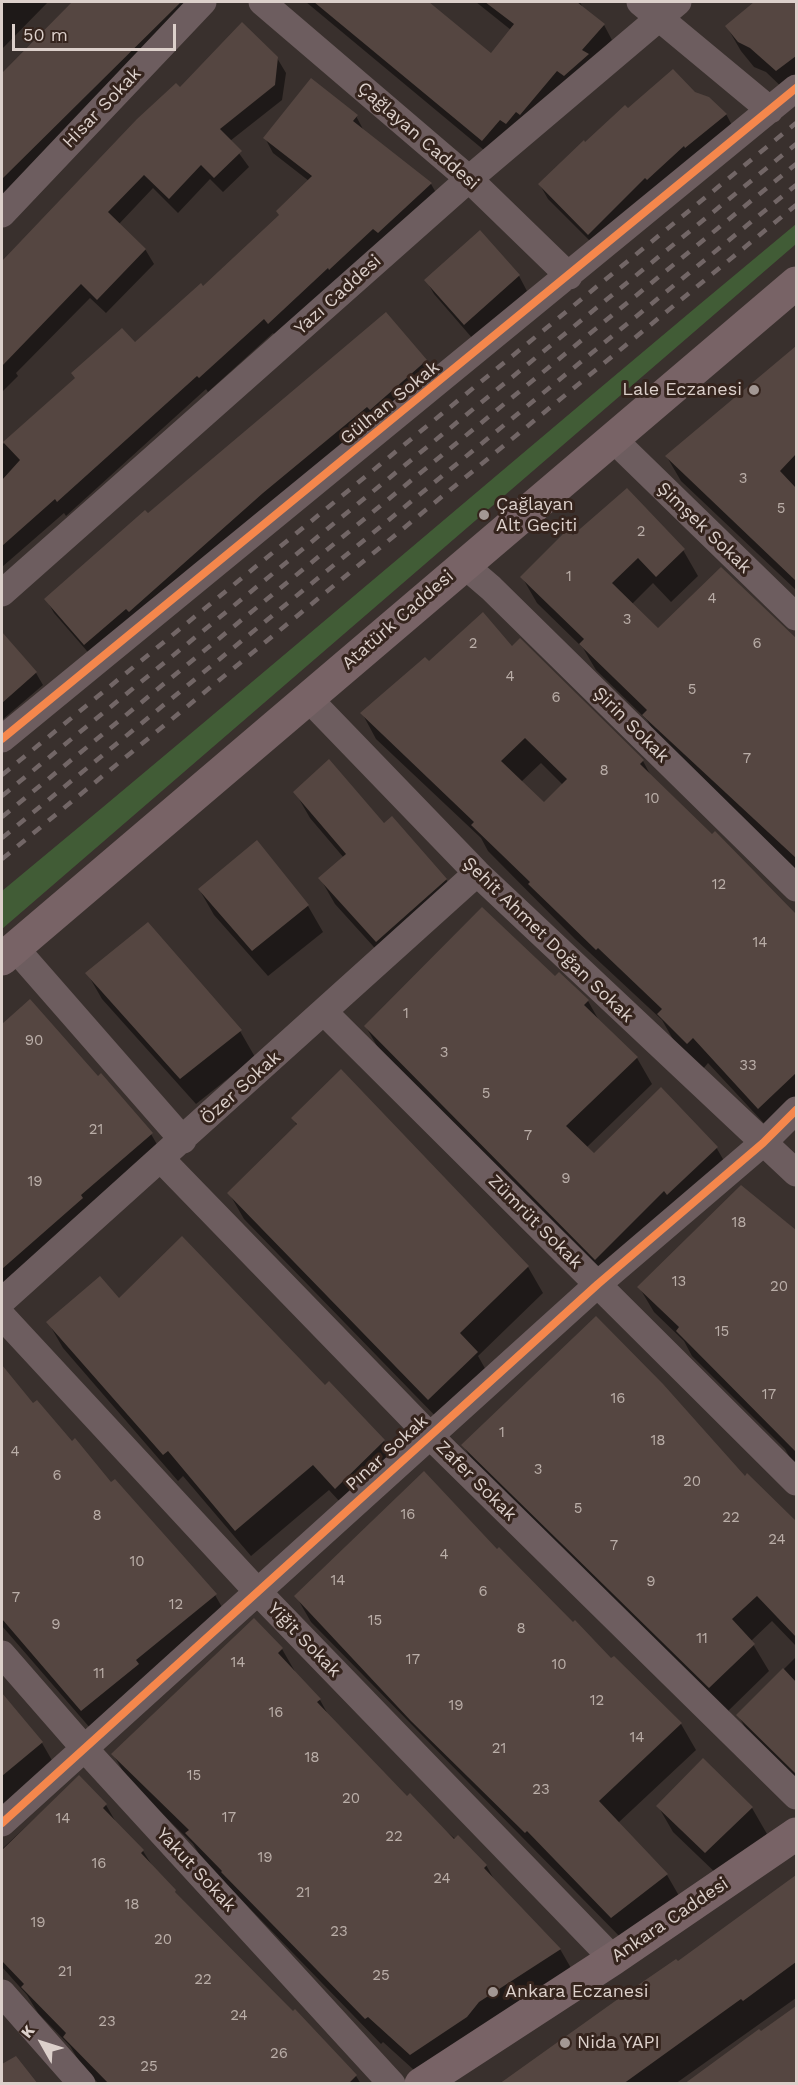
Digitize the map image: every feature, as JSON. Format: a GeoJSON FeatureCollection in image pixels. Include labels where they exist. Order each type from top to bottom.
{"type":"FeatureCollection","features":[{"type":"Feature","properties":{"kind":"main road","name":"Atatürk Caddesi"},"geometry":{"type":"LineString","coordinates":[[8,953],[612,438],[792,295]]}},
{"type":"Feature","properties":{"kind":"main road","name":"Ankara Caddesi"},"geometry":{"type":"LineString","coordinates":[[422,2084],[613,1959],[796,1834]]}},
{"type":"Feature","properties":{"kind":"street","name":"Hisar Sokak"},"geometry":{"type":"LineString","coordinates":[[2,214],[203,2]]}},
{"type":"Feature","properties":{"kind":"street","name":"Çağlayan Caddesi"},"geometry":{"type":"LineString","coordinates":[[262,2],[469,179],[569,276]]}},
{"type":"Feature","properties":{"kind":"street","name":"Yazı Caddesi"},"geometry":{"type":"LineString","coordinates":[[2,593],[469,179],[659,6]]}},
{"type":"Feature","properties":{"kind":"street"},"geometry":{"type":"LineString","coordinates":[[659,6],[770,110]]}},
{"type":"Feature","properties":{"kind":"street","name":"Gülhan Sokak"},"geometry":{"type":"LineString","coordinates":[[2,739],[796,88]]}},
{"type":"Feature","properties":{"kind":"street","name":"Şimşek Sokak"},"geometry":{"type":"LineString","coordinates":[[612,438],[796,617]]}},
{"type":"Feature","properties":{"kind":"street","name":"Şirin Sokak"},"geometry":{"type":"LineString","coordinates":[[463,564],[491,588],[796,888]]}},
{"type":"Feature","properties":{"kind":"street","name":"Şehit Ahmet Doğan Sokak"},"geometry":{"type":"LineString","coordinates":[[308,698],[477,873],[796,1173]]}},
{"type":"Feature","properties":{"kind":"street","name":"Özer Sokak"},"geometry":{"type":"LineString","coordinates":[[2,1301],[325,1013],[477,873]]}},
{"type":"Feature","properties":{"kind":"street"},"geometry":{"type":"LineString","coordinates":[[8,953],[183,1140]]}},
{"type":"Feature","properties":{"kind":"street","name":"Zümrüt Sokak"},"geometry":{"type":"LineString","coordinates":[[325,1013],[796,1482]]}},
{"type":"Feature","properties":{"kind":"street","name":"Pınar Sokak"},"geometry":{"type":"LineString","coordinates":[[2,1823],[429,1435],[598,1284],[763,1143],[796,1110]]}},
{"type":"Feature","properties":{"kind":"street","name":"Zafer Sokak"},"geometry":{"type":"LineString","coordinates":[[161,1159],[429,1435],[796,1796]]}},
{"type":"Feature","properties":{"kind":"street","name":"Yiğit Sokak"},"geometry":{"type":"LineString","coordinates":[[2,1316],[257,1592],[613,1959]]}},
{"type":"Feature","properties":{"kind":"street","name":"Yakut Sokak"},"geometry":{"type":"LineString","coordinates":[[2,1654],[84,1748],[392,2084]]}},
{"type":"Feature","properties":{"kind":"street"},"geometry":{"type":"LineString","coordinates":[[2,1993],[12,2023],[82,2084]]}},
{"type":"Feature","properties":{"kind":"green space"},"geometry":{"type":"Polygon","coordinates":[[[796,224],[796,244],[2,929],[2,891],[796,224]]]}},
{"type":"Feature","properties":{"kind":"building"},"geometry":{"type":"Polygon","coordinates":[[[72,2],[181,2],[2,179],[2,73],[72,2]]]}},
{"type":"Feature","properties":{"kind":"building"},"geometry":{"type":"Polygon","coordinates":[[[314,2],[429,2],[491,53],[514,24],[485,2],[577,2],[605,24],[582,50],[589,54],[564,76],[557,71],[520,115],[516,112],[506,124],[500,120],[482,141],[314,2]]]}},
{"type":"Feature","properties":{"kind":"building"},"geometry":{"type":"Polygon","coordinates":[[[754,2],[796,2],[796,56],[776,71],[750,48],[738,42],[725,26],[754,2]]]}},
{"type":"Feature","properties":{"kind":"building"},"geometry":{"type":"Polygon","coordinates":[[[242,22],[278,57],[275,85],[220,129],[242,151],[214,178],[201,165],[169,199],[144,175],[108,212],[146,249],[97,300],[81,284],[2,366],[2,261],[137,119],[176,83],[180,87],[242,22]]]}},
{"type":"Feature","properties":{"kind":"building"},"geometry":{"type":"Polygon","coordinates":[[[673,69],[695,92],[709,97],[727,114],[685,148],[684,146],[647,180],[645,178],[588,235],[538,184],[625,105],[628,108],[673,69]]]}},
{"type":"Feature","properties":{"kind":"building"},"geometry":{"type":"Polygon","coordinates":[[[311,78],[358,115],[353,121],[432,183],[378,233],[373,229],[268,324],[264,319],[57,502],[55,499],[2,546],[2,480],[20,460],[3,442],[75,378],[71,373],[122,328],[135,342],[201,283],[203,286],[279,215],[276,211],[312,176],[263,138],[311,78]]]}},
{"type":"Feature","properties":{"kind":"building"},"geometry":{"type":"Polygon","coordinates":[[[480,230],[520,275],[464,325],[424,280],[480,230]]]}},
{"type":"Feature","properties":{"kind":"building"},"geometry":{"type":"Polygon","coordinates":[[[386,312],[427,360],[370,410],[367,407],[263,493],[129,612],[126,609],[84,645],[44,599],[145,510],[148,513],[386,312]]]}},
{"type":"Feature","properties":{"kind":"building"},"geometry":{"type":"Polygon","coordinates":[[[796,346],[796,454],[780,471],[796,488],[796,581],[665,456],[796,346]]]}},
{"type":"Feature","properties":{"kind":"building"},"geometry":{"type":"Polygon","coordinates":[[[627,488],[685,549],[656,577],[638,558],[612,583],[658,628],[721,567],[796,638],[796,858],[642,715],[647,710],[579,644],[584,639],[520,577],[567,530],[573,535],[627,488]]]}},
{"type":"Feature","properties":{"kind":"building"},"geometry":{"type":"Polygon","coordinates":[[[483,612],[512,646],[520,638],[644,760],[640,764],[712,834],[715,831],[796,914],[796,1073],[758,1109],[693,1038],[687,1044],[657,1014],[662,1009],[598,948],[596,950],[528,884],[530,882],[471,825],[474,822],[360,713],[425,657],[429,661],[483,612]],[[525,738],[501,761],[544,802],[567,779],[525,738]]]}},
{"type":"Feature","properties":{"kind":"building"},"geometry":{"type":"Polygon","coordinates":[[[2,632],[37,672],[2,703],[2,632]]]}},
{"type":"Feature","properties":{"kind":"building"},"geometry":{"type":"Polygon","coordinates":[[[329,759],[384,823],[392,816],[447,879],[376,942],[318,878],[346,854],[293,792],[329,759]]]}},
{"type":"Feature","properties":{"kind":"building"},"geometry":{"type":"Polygon","coordinates":[[[257,840],[309,905],[252,951],[198,889],[257,840]]]}},
{"type":"Feature","properties":{"kind":"building"},"geometry":{"type":"Polygon","coordinates":[[[482,907],[555,976],[559,972],[589,1000],[584,1005],[638,1057],[566,1126],[594,1153],[661,1087],[718,1147],[667,1195],[664,1191],[595,1260],[364,1026],[482,907]]]}},
{"type":"Feature","properties":{"kind":"building"},"geometry":{"type":"Polygon","coordinates":[[[148,922],[242,1030],[180,1079],[85,973],[148,922]]]}},
{"type":"Feature","properties":{"kind":"building"},"geometry":{"type":"Polygon","coordinates":[[[30,999],[98,1076],[101,1073],[153,1133],[81,1195],[83,1198],[2,1269],[2,1024],[30,999]]]}},
{"type":"Feature","properties":{"kind":"building"},"geometry":{"type":"Polygon","coordinates":[[[341,1069],[529,1266],[460,1333],[478,1352],[428,1400],[227,1193],[297,1124],[291,1118],[341,1069]]]}},
{"type":"Feature","properties":{"kind":"building"},"geometry":{"type":"Polygon","coordinates":[[[741,1185],[796,1230],[796,1452],[676,1331],[679,1327],[637,1287],[741,1185]]]}},
{"type":"Feature","properties":{"kind":"building"},"geometry":{"type":"Polygon","coordinates":[[[182,1236],[325,1385],[329,1381],[385,1440],[335,1489],[313,1465],[235,1531],[168,1451],[163,1455],[46,1322],[100,1276],[119,1298],[182,1236]]]}},
{"type":"Feature","properties":{"kind":"building"},"geometry":{"type":"Polygon","coordinates":[[[596,1316],[663,1384],[745,1476],[747,1473],[796,1521],[796,1637],[757,1596],[732,1619],[755,1644],[709,1688],[461,1445],[596,1316]]]}},
{"type":"Feature","properties":{"kind":"building"},"geometry":{"type":"Polygon","coordinates":[[[2,1365],[33,1403],[37,1400],[72,1441],[75,1438],[111,1482],[115,1479],[217,1594],[136,1660],[139,1664],[81,1711],[2,1619],[2,1365]]]}},
{"type":"Feature","properties":{"kind":"building"},"geometry":{"type":"Polygon","coordinates":[[[424,1471],[497,1549],[499,1547],[573,1622],[575,1620],[611,1658],[614,1656],[682,1723],[599,1801],[668,1874],[611,1918],[527,1831],[525,1833],[411,1721],[294,1596],[424,1471]]]}},
{"type":"Feature","properties":{"kind":"building"},"geometry":{"type":"Polygon","coordinates":[[[254,1618],[283,1648],[278,1653],[321,1699],[317,1702],[407,1796],[410,1793],[454,1839],[458,1835],[487,1865],[484,1868],[561,1949],[479,2002],[467,2017],[410,2055],[368,2017],[365,2019],[221,1872],[185,1833],[189,1830],[111,1754],[254,1618]]]}},
{"type":"Feature","properties":{"kind":"building"},"geometry":{"type":"Polygon","coordinates":[[[783,1668],[796,1682],[796,1774],[736,1715],[783,1668]]]}},
{"type":"Feature","properties":{"kind":"building"},"geometry":{"type":"Polygon","coordinates":[[[2,1693],[43,1742],[2,1776],[2,1693]]]}},
{"type":"Feature","properties":{"kind":"building"},"geometry":{"type":"Polygon","coordinates":[[[703,1758],[753,1807],[705,1853],[656,1806],[703,1758]]]}},
{"type":"Feature","properties":{"kind":"building"},"geometry":{"type":"Polygon","coordinates":[[[79,1775],[107,1804],[103,1808],[144,1850],[141,1853],[176,1890],[175,1892],[293,2011],[295,2009],[357,2075],[348,2084],[109,2084],[63,2037],[66,2033],[21,1987],[24,1984],[2,1961],[2,1850],[79,1775]]]}},
{"type":"Feature","properties":{"kind":"building"},"geometry":{"type":"Polygon","coordinates":[[[796,1875],[796,1962],[743,2001],[741,1999],[623,2084],[499,2084],[625,1994],[676,1959],[678,1961],[796,1875]]]}},
{"type":"Feature","properties":{"kind":"building"},"geometry":{"type":"Polygon","coordinates":[[[796,2006],[796,2084],[684,2084],[759,2029],[761,2031],[796,2006]]]}},
{"type":"Feature","properties":{"kind":"building"},"geometry":{"type":"Polygon","coordinates":[[[16,2056],[38,2084],[2,2084],[2,2064],[16,2056]]]}},
{"type":"Feature","properties":{"kind":"railway"},"geometry":{"type":"LineString","coordinates":[[2,775],[796,123]]}},
{"type":"Feature","properties":{"kind":"railway"},"geometry":{"type":"LineString","coordinates":[[2,796],[796,144]]}},
{"type":"Feature","properties":{"kind":"railway"},"geometry":{"type":"LineString","coordinates":[[2,817],[796,164]]}},
{"type":"Feature","properties":{"kind":"railway"},"geometry":{"type":"LineString","coordinates":[[2,838],[796,185]]}},
{"type":"Feature","properties":{"kind":"railway"},"geometry":{"type":"LineString","coordinates":[[2,859],[796,205]]}},
{"type":"Feature","properties":{"kind":"cycle path"},"geometry":{"type":"LineString","coordinates":[[2,739],[796,88]]}},
{"type":"Feature","properties":{"kind":"cycle path"},"geometry":{"type":"LineString","coordinates":[[2,1823],[598,1284],[763,1143],[796,1110]]}},
{"type":"Feature","properties":{"kind":"place","name":"Lale Eczanesi"},"geometry":{"type":"Point","coordinates":[754,390]}},
{"type":"Feature","properties":{"kind":"place","name":"Çağlayan Alt Geçiti"},"geometry":{"type":"Point","coordinates":[484,515]}},
{"type":"Feature","properties":{"kind":"place","name":"Ankara Eczanesi"},"geometry":{"type":"Point","coordinates":[493,1992]}},
{"type":"Feature","properties":{"kind":"place","name":"Nida YAPI"},"geometry":{"type":"Point","coordinates":[565,2043]}}]}
